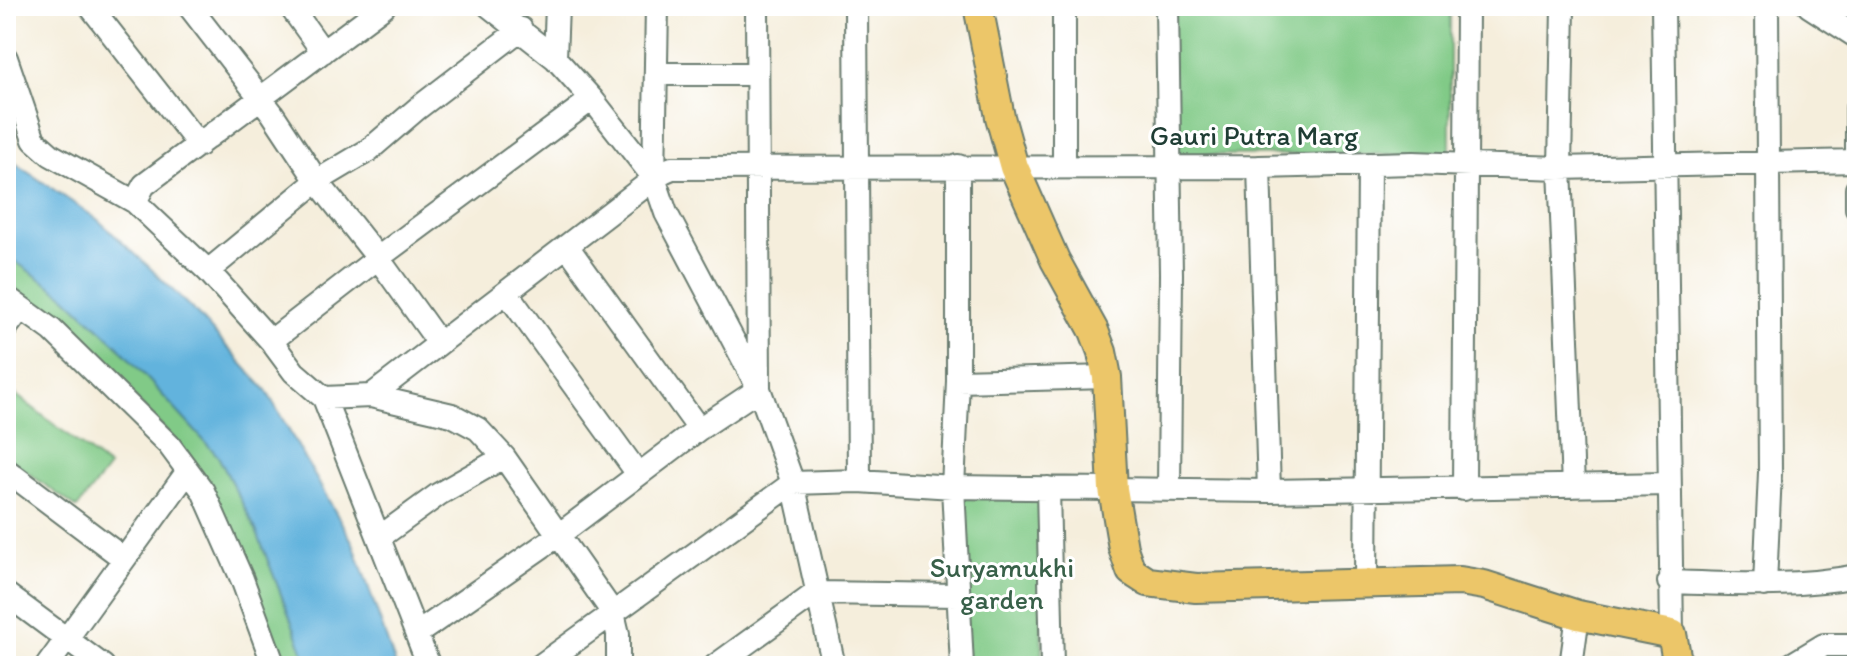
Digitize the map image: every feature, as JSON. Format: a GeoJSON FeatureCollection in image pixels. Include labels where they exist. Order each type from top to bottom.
{"type":"FeatureCollection","features":[{"type":"Feature","properties":{"kind":"main road"},"geometry":{"type":"LineString","coordinates":[[978,6],[1000,117],[1014,167],[1055,260],[1094,331],[1102,352],[1107,377],[1113,489],[1131,571],[1148,582],[1196,588],[1460,581],[1484,585],[1578,615],[1672,634],[1678,666]]}},
{"type":"Feature","properties":{"kind":"street"},"geometry":{"type":"LineString","coordinates":[[90,6],[199,145]]}},
{"type":"Feature","properties":{"kind":"street"},"geometry":{"type":"LineString","coordinates":[[189,6],[439,343]]}},
{"type":"Feature","properties":{"kind":"street"},"geometry":{"type":"LineString","coordinates":[[290,6],[323,52]]}},
{"type":"Feature","properties":{"kind":"street"},"geometry":{"type":"LineString","coordinates":[[135,202],[144,185],[384,6]]}},
{"type":"Feature","properties":{"kind":"street"},"geometry":{"type":"LineString","coordinates":[[489,6],[555,58],[592,99],[654,178],[666,213],[759,389],[793,483],[834,666]]}},
{"type":"Feature","properties":{"kind":"street"},"geometry":{"type":"LineString","coordinates":[[555,58],[557,6]]}},
{"type":"Feature","properties":{"kind":"street"},"geometry":{"type":"LineString","coordinates":[[654,178],[657,6]]}},
{"type":"Feature","properties":{"kind":"street"},"geometry":{"type":"LineString","coordinates":[[757,6],[759,389]]}},
{"type":"Feature","properties":{"kind":"street"},"geometry":{"type":"LineString","coordinates":[[856,6],[859,481]]}},
{"type":"Feature","properties":{"kind":"street"},"geometry":{"type":"LineString","coordinates":[[1064,6],[1064,167]]}},
{"type":"Feature","properties":{"kind":"street"},"geometry":{"type":"LineString","coordinates":[[1167,6],[1171,274],[1169,489]]}},
{"type":"Feature","properties":{"kind":"street"},"geometry":{"type":"LineString","coordinates":[[1464,489],[1467,6]]}},
{"type":"Feature","properties":{"kind":"street"},"geometry":{"type":"LineString","coordinates":[[1563,6],[1560,168],[1573,486]]}},
{"type":"Feature","properties":{"kind":"street"},"geometry":{"type":"LineString","coordinates":[[1663,6],[1672,634]]}},
{"type":"Feature","properties":{"kind":"street"},"geometry":{"type":"LineString","coordinates":[[1765,585],[1770,472],[1767,6]]}},
{"type":"Feature","properties":{"kind":"street"},"geometry":{"type":"LineString","coordinates":[[1809,6],[1857,37]]}},
{"type":"Feature","properties":{"kind":"street"},"geometry":{"type":"LineString","coordinates":[[208,271],[317,181],[369,150],[521,29]]}},
{"type":"Feature","properties":{"kind":"street"},"geometry":{"type":"LineString","coordinates":[[6,58],[34,140],[51,155],[135,202],[208,271],[271,341],[294,372],[324,398],[429,666]]}},
{"type":"Feature","properties":{"kind":"street"},"geometry":{"type":"LineString","coordinates":[[657,74],[757,74]]}},
{"type":"Feature","properties":{"kind":"street"},"geometry":{"type":"LineString","coordinates":[[271,341],[592,99]]}},
{"type":"Feature","properties":{"kind":"street"},"geometry":{"type":"LineString","coordinates":[[1857,108],[1857,151]]}},
{"type":"Feature","properties":{"kind":"street","name":"Gauri Putra Marg"},"geometry":{"type":"LineString","coordinates":[[654,178],[672,168],[1467,164],[1560,168],[1857,161]]}},
{"type":"Feature","properties":{"kind":"street"},"geometry":{"type":"LineString","coordinates":[[1366,584],[1369,164]]}},
{"type":"Feature","properties":{"kind":"street"},"geometry":{"type":"LineString","coordinates":[[958,166],[958,381],[953,487],[962,666]]}},
{"type":"Feature","properties":{"kind":"street"},"geometry":{"type":"LineString","coordinates":[[1259,167],[1269,491]]}},
{"type":"Feature","properties":{"kind":"street"},"geometry":{"type":"LineString","coordinates":[[371,396],[654,178]]}},
{"type":"Feature","properties":{"kind":"street"},"geometry":{"type":"LineString","coordinates":[[1857,189],[1857,208]]}},
{"type":"Feature","properties":{"kind":"street"},"geometry":{"type":"LineString","coordinates":[[567,246],[699,429]]}},
{"type":"Feature","properties":{"kind":"street"},"geometry":{"type":"LineString","coordinates":[[507,293],[638,474]]}},
{"type":"Feature","properties":{"kind":"street"},"geometry":{"type":"LineString","coordinates":[[6,328],[14,302],[52,330],[169,445],[203,491],[274,666]]}},
{"type":"Feature","properties":{"kind":"street"},"geometry":{"type":"LineString","coordinates":[[958,381],[1107,377]]}},
{"type":"Feature","properties":{"kind":"street"},"geometry":{"type":"LineString","coordinates":[[418,633],[759,389]]}},
{"type":"Feature","properties":{"kind":"street"},"geometry":{"type":"LineString","coordinates":[[324,398],[371,396],[452,415],[478,429],[504,457],[613,613],[618,634],[618,666]]}},
{"type":"Feature","properties":{"kind":"street"},"geometry":{"type":"LineString","coordinates":[[380,537],[439,494],[504,457]]}},
{"type":"Feature","properties":{"kind":"street"},"geometry":{"type":"LineString","coordinates":[[6,470],[123,558]]}},
{"type":"Feature","properties":{"kind":"street"},"geometry":{"type":"LineString","coordinates":[[47,666],[188,471]]}},
{"type":"Feature","properties":{"kind":"street"},"geometry":{"type":"LineString","coordinates":[[540,666],[793,483],[859,481],[953,487],[1269,491],[1669,484]]}},
{"type":"Feature","properties":{"kind":"street"},"geometry":{"type":"LineString","coordinates":[[1048,488],[1052,666]]}},
{"type":"Feature","properties":{"kind":"street"},"geometry":{"type":"LineString","coordinates":[[1669,582],[1765,585],[1857,576]]}},
{"type":"Feature","properties":{"kind":"street"},"geometry":{"type":"LineString","coordinates":[[715,666],[816,593],[957,595]]}},
{"type":"Feature","properties":{"kind":"street"},"geometry":{"type":"LineString","coordinates":[[6,594],[103,666]]}},
{"type":"Feature","properties":{"kind":"street"},"geometry":{"type":"LineString","coordinates":[[1571,666],[1578,615]]}},
{"type":"Feature","properties":{"kind":"street"},"geometry":{"type":"LineString","coordinates":[[1789,666],[1824,645],[1857,645]]}},
{"type":"Feature","properties":{"kind":"green space"},"geometry":{"type":"Polygon","coordinates":[[[1171,6],[1450,6],[1450,154],[1171,155],[1171,6]]]}},
{"type":"Feature","properties":{"kind":"green space"},"geometry":{"type":"Polygon","coordinates":[[[6,255],[65,296],[116,344],[218,456],[256,530],[309,666],[286,666],[245,564],[194,461],[79,339],[41,306],[6,283],[6,255]]]}},
{"type":"Feature","properties":{"kind":"green space"},"geometry":{"type":"Polygon","coordinates":[[[15,394],[109,467],[77,508],[6,457],[6,408],[15,394]]]}},
{"type":"Feature","properties":{"kind":"green space","name":"Suryamukhi garden"},"geometry":{"type":"Polygon","coordinates":[[[968,490],[1040,496],[1042,666],[966,666],[962,499],[968,490]]]}},
{"type":"Feature","properties":{"kind":"water"},"geometry":{"type":"Polygon","coordinates":[[[6,157],[97,219],[198,315],[266,390],[353,543],[396,666],[309,666],[256,530],[218,456],[116,344],[65,296],[6,255],[6,157]]]}}]}
